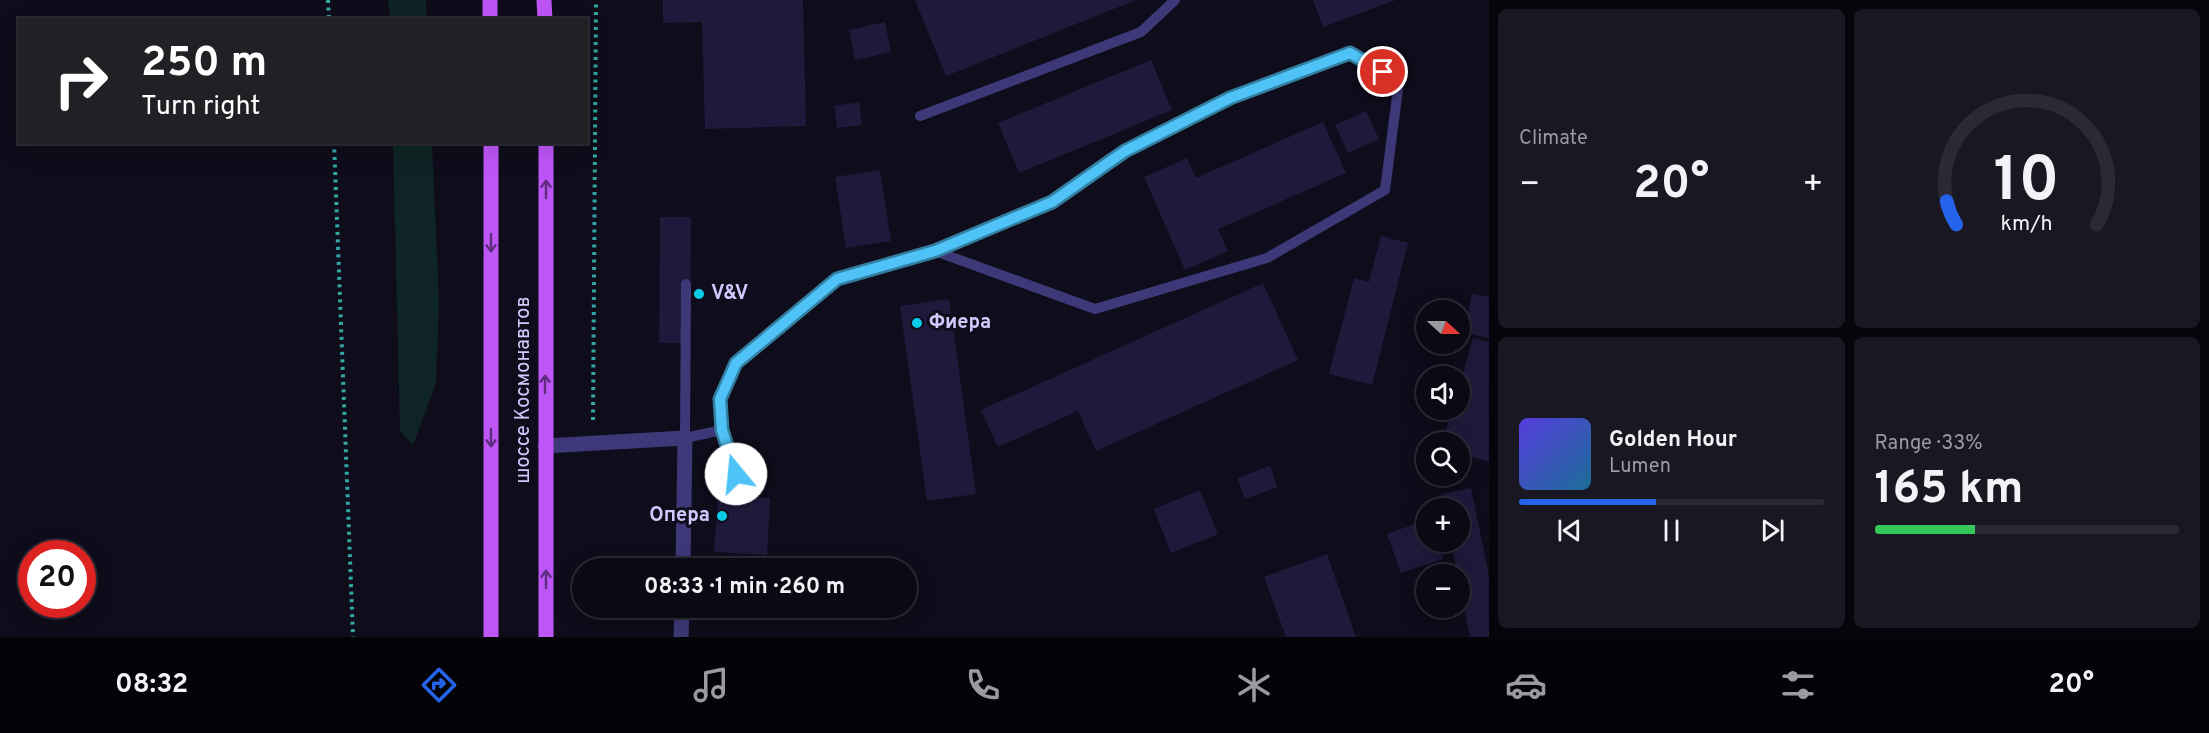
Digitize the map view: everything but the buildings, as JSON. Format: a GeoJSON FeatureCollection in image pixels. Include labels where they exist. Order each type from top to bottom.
{"type":"FeatureCollection","features":[{"type":"Feature","properties":{"kind":"main road"},"geometry":{"type":"LineString","coordinates":[[490,0],[490,18]]}},
{"type":"Feature","properties":{"kind":"main road"},"geometry":{"type":"LineString","coordinates":[[544,0],[545,18]]}},
{"type":"Feature","properties":{"kind":"main road","name":"шоссе Космонавтов"},"geometry":{"type":"LineString","coordinates":[[491,144],[491,637]]}},
{"type":"Feature","properties":{"kind":"main road","name":"шоссе Космонавтов"},"geometry":{"type":"LineString","coordinates":[[546,144],[544,446],[546,637]]}},
{"type":"Feature","properties":{"kind":"street"},"geometry":{"type":"LineString","coordinates":[[544,446],[685,438],[682,558]]}},
{"type":"Feature","properties":{"kind":"street"},"geometry":{"type":"LineString","coordinates":[[681,637],[682,618]]}},
{"type":"Feature","properties":{"kind":"lane"},"geometry":{"type":"LineString","coordinates":[[920,116],[1141,32],[1175,0]]}},
{"type":"Feature","properties":{"kind":"lane"},"geometry":{"type":"LineString","coordinates":[[736,474],[722,430],[720,399],[736,363],[837,279],[935,251],[1052,202],[1125,151],[1230,98],[1350,53],[1399,81],[1385,190],[1267,258],[1095,309],[935,251]]}},
{"type":"Feature","properties":{"kind":"lane"},"geometry":{"type":"LineString","coordinates":[[686,284],[685,438],[722,430]]}},
{"type":"Feature","properties":{"kind":"path"},"geometry":{"type":"LineString","coordinates":[[328,0],[329,18]]}},
{"type":"Feature","properties":{"kind":"path"},"geometry":{"type":"LineString","coordinates":[[593,420],[596,0]]}},
{"type":"Feature","properties":{"kind":"path"},"geometry":{"type":"LineString","coordinates":[[334,144],[353,637]]}},
{"type":"Feature","properties":{"kind":"green space"},"geometry":{"type":"Polygon","coordinates":[[[388,0],[426,0],[427,18],[390,18],[388,0]]]}},
{"type":"Feature","properties":{"kind":"green space"},"geometry":{"type":"Polygon","coordinates":[[[393,144],[432,144],[439,301],[436,383],[413,445],[400,431],[393,144]]]}},
{"type":"Feature","properties":{"kind":"place","name":"V&V"},"geometry":{"type":"Point","coordinates":[699,294]}},
{"type":"Feature","properties":{"kind":"place","name":"Фиера"},"geometry":{"type":"Point","coordinates":[917,323]}},
{"type":"Feature","properties":{"kind":"place","name":"Опера"},"geometry":{"type":"Point","coordinates":[722,516]}},
{"type":"Feature","properties":{"kind":"route"},"geometry":{"type":"LineString","coordinates":[[736,474],[722,430],[720,399],[736,363],[837,279],[935,251],[1052,202],[1125,151],[1230,98],[1350,53],[1383,72]]}}]}
